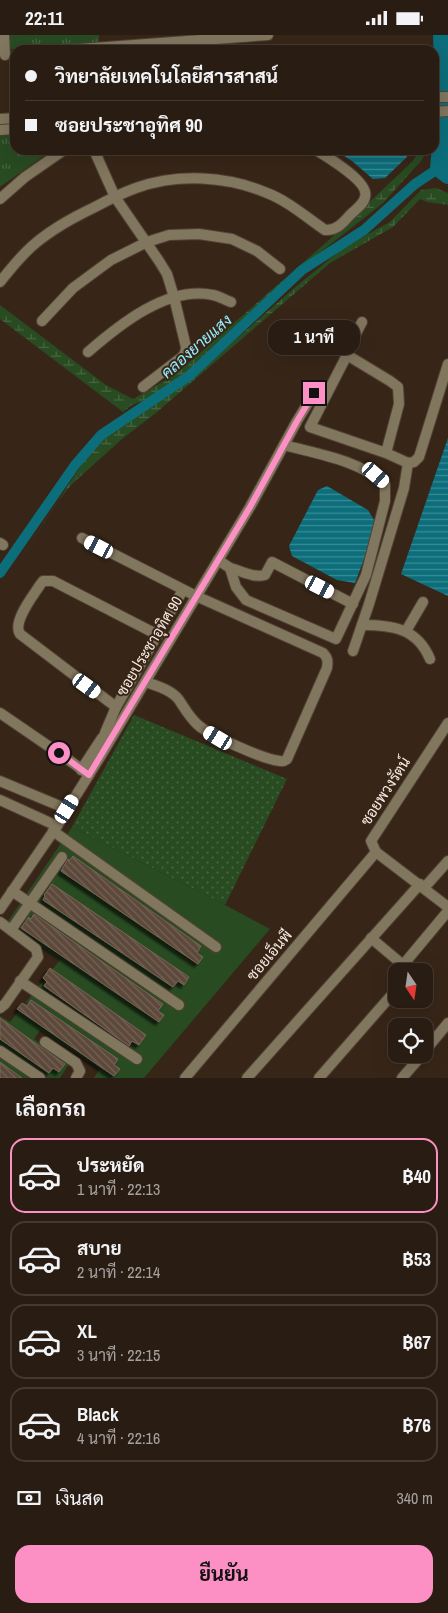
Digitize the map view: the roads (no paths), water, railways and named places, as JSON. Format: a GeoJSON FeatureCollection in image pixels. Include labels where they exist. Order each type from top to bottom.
{"type":"FeatureCollection","features":[{"type":"Feature","properties":{"kind":"street"},"geometry":{"type":"LineString","coordinates":[[4,35],[7,55]]}},
{"type":"Feature","properties":{"kind":"street"},"geometry":{"type":"LineString","coordinates":[[124,45],[227,36],[268,35]]}},
{"type":"Feature","properties":{"kind":"street"},"geometry":{"type":"LineString","coordinates":[[0,199],[25,177],[57,155]]}},
{"type":"Feature","properties":{"kind":"street"},"geometry":{"type":"LineString","coordinates":[[96,155],[115,197],[167,275],[186,347],[186,353],[182,357],[143,387]]}},
{"type":"Feature","properties":{"kind":"street"},"geometry":{"type":"LineString","coordinates":[[0,282],[26,252],[53,230],[81,213],[115,197],[138,187],[167,180],[197,178],[231,182],[268,193],[291,205],[325,230],[331,231],[339,226],[359,206],[365,197],[365,190],[344,168],[324,155]]}},
{"type":"Feature","properties":{"kind":"street"},"geometry":{"type":"LineString","coordinates":[[42,321],[73,287],[111,260],[169,235],[184,234],[232,239],[257,251],[280,269]]}},
{"type":"Feature","properties":{"kind":"street"},"geometry":{"type":"LineString","coordinates":[[88,352],[112,330],[132,317],[174,297],[193,294],[213,295],[231,302]]}},
{"type":"Feature","properties":{"kind":"street"},"geometry":{"type":"LineString","coordinates":[[310,427],[362,322]]}},
{"type":"Feature","properties":{"kind":"street"},"geometry":{"type":"LineString","coordinates":[[347,355],[398,387],[399,404],[386,453]]}},
{"type":"Feature","properties":{"kind":"street"},"geometry":{"type":"LineString","coordinates":[[297,421],[386,453],[408,463],[414,461],[419,457],[448,364]]}},
{"type":"Feature","properties":{"kind":"street","name":"ซอยประชาอุทิศ 90"},"geometry":{"type":"LineString","coordinates":[[0,909],[67,809],[85,773],[100,757],[250,507],[314,393]]}},
{"type":"Feature","properties":{"kind":"street"},"geometry":{"type":"LineString","coordinates":[[230,568],[236,587],[246,600],[336,639],[366,575],[385,501],[385,484],[376,475],[350,463],[284,445]]}},
{"type":"Feature","properties":{"kind":"street"},"geometry":{"type":"LineString","coordinates":[[353,651],[404,488],[408,463]]}},
{"type":"Feature","properties":{"kind":"street"},"geometry":{"type":"LineString","coordinates":[[82,538],[196,597],[323,653],[327,657],[327,668],[287,759],[279,761],[218,738],[199,727],[178,699],[169,691],[146,681]]}},
{"type":"Feature","properties":{"kind":"street"},"geometry":{"type":"LineString","coordinates":[[218,560],[230,568],[257,577],[265,575],[272,562],[353,604]]}},
{"type":"Feature","properties":{"kind":"street"},"geometry":{"type":"LineString","coordinates":[[116,707],[20,634],[17,627],[25,609],[44,581],[53,581],[158,635]]}},
{"type":"Feature","properties":{"kind":"street"},"geometry":{"type":"LineString","coordinates":[[0,713],[85,773],[116,707],[183,590]]}},
{"type":"Feature","properties":{"kind":"street"},"geometry":{"type":"LineString","coordinates":[[406,631],[423,602]]}},
{"type":"Feature","properties":{"kind":"street"},"geometry":{"type":"LineString","coordinates":[[362,625],[384,625],[406,631],[426,651],[430,659]]}},
{"type":"Feature","properties":{"kind":"street","name":"ซอยพวงรัตน์"},"geometry":{"type":"LineString","coordinates":[[376,852],[372,845],[372,838],[448,723]]}},
{"type":"Feature","properties":{"kind":"street"},"geometry":{"type":"LineString","coordinates":[[100,757],[105,733]]}},
{"type":"Feature","properties":{"kind":"street"},"geometry":{"type":"LineString","coordinates":[[0,781],[67,809]]}},
{"type":"Feature","properties":{"kind":"street"},"geometry":{"type":"LineString","coordinates":[[0,800],[55,828],[216,947]]}},
{"type":"Feature","properties":{"kind":"street"},"geometry":{"type":"LineString","coordinates":[[376,852],[448,907]]}},
{"type":"Feature","properties":{"kind":"street","name":"ซอยเอ็นพี"},"geometry":{"type":"LineString","coordinates":[[185,1078],[376,852]]}},
{"type":"Feature","properties":{"kind":"street"},"geometry":{"type":"LineString","coordinates":[[11,930],[62,857]]}},
{"type":"Feature","properties":{"kind":"street"},"geometry":{"type":"LineString","coordinates":[[247,1078],[371,938],[448,861]]}},
{"type":"Feature","properties":{"kind":"street"},"geometry":{"type":"LineString","coordinates":[[12,891],[178,1005]]}},
{"type":"Feature","properties":{"kind":"street"},"geometry":{"type":"LineString","coordinates":[[407,963],[448,911]]}},
{"type":"Feature","properties":{"kind":"street"},"geometry":{"type":"LineString","coordinates":[[0,922],[36,949],[38,957],[0,1008]]}},
{"type":"Feature","properties":{"kind":"street"},"geometry":{"type":"LineString","coordinates":[[371,938],[398,963]]}},
{"type":"Feature","properties":{"kind":"street"},"geometry":{"type":"LineString","coordinates":[[20,981],[137,1059]]}},
{"type":"Feature","properties":{"kind":"street"},"geometry":{"type":"LineString","coordinates":[[319,1078],[388,999]]}},
{"type":"Feature","properties":{"kind":"street"},"geometry":{"type":"LineString","coordinates":[[433,1041],[448,1023]]}},
{"type":"Feature","properties":{"kind":"street"},"geometry":{"type":"LineString","coordinates":[[45,1042],[76,1063],[80,1071],[76,1078]]}},
{"type":"Feature","properties":{"kind":"street"},"geometry":{"type":"LineString","coordinates":[[0,1051],[40,1078]]}},
{"type":"Feature","properties":{"kind":"street"},"geometry":{"type":"LineString","coordinates":[[402,1078],[415,1063]]}},
{"type":"Feature","properties":{"kind":"water"},"geometry":{"type":"Polygon","coordinates":[[[343,155],[406,155],[407,157],[385,178],[373,179],[343,155]]]}},
{"type":"Feature","properties":{"kind":"water"},"geometry":{"type":"Polygon","coordinates":[[[448,438],[448,596],[401,574],[448,438]]]}},
{"type":"Feature","properties":{"kind":"water"},"geometry":{"type":"Polygon","coordinates":[[[327,486],[368,510],[377,525],[355,583],[337,580],[292,556],[289,546],[318,490],[327,486]]]}},
{"type":"Feature","properties":{"kind":"waterway"},"geometry":{"type":"LineString","coordinates":[[442,35],[443,101],[439,168],[448,175]]}},
{"type":"Feature","properties":{"kind":"waterway","name":"คลองยายแสง"},"geometry":{"type":"LineString","coordinates":[[0,573],[75,465],[101,435],[189,376],[302,270],[364,230],[415,184],[439,168]]}}]}
